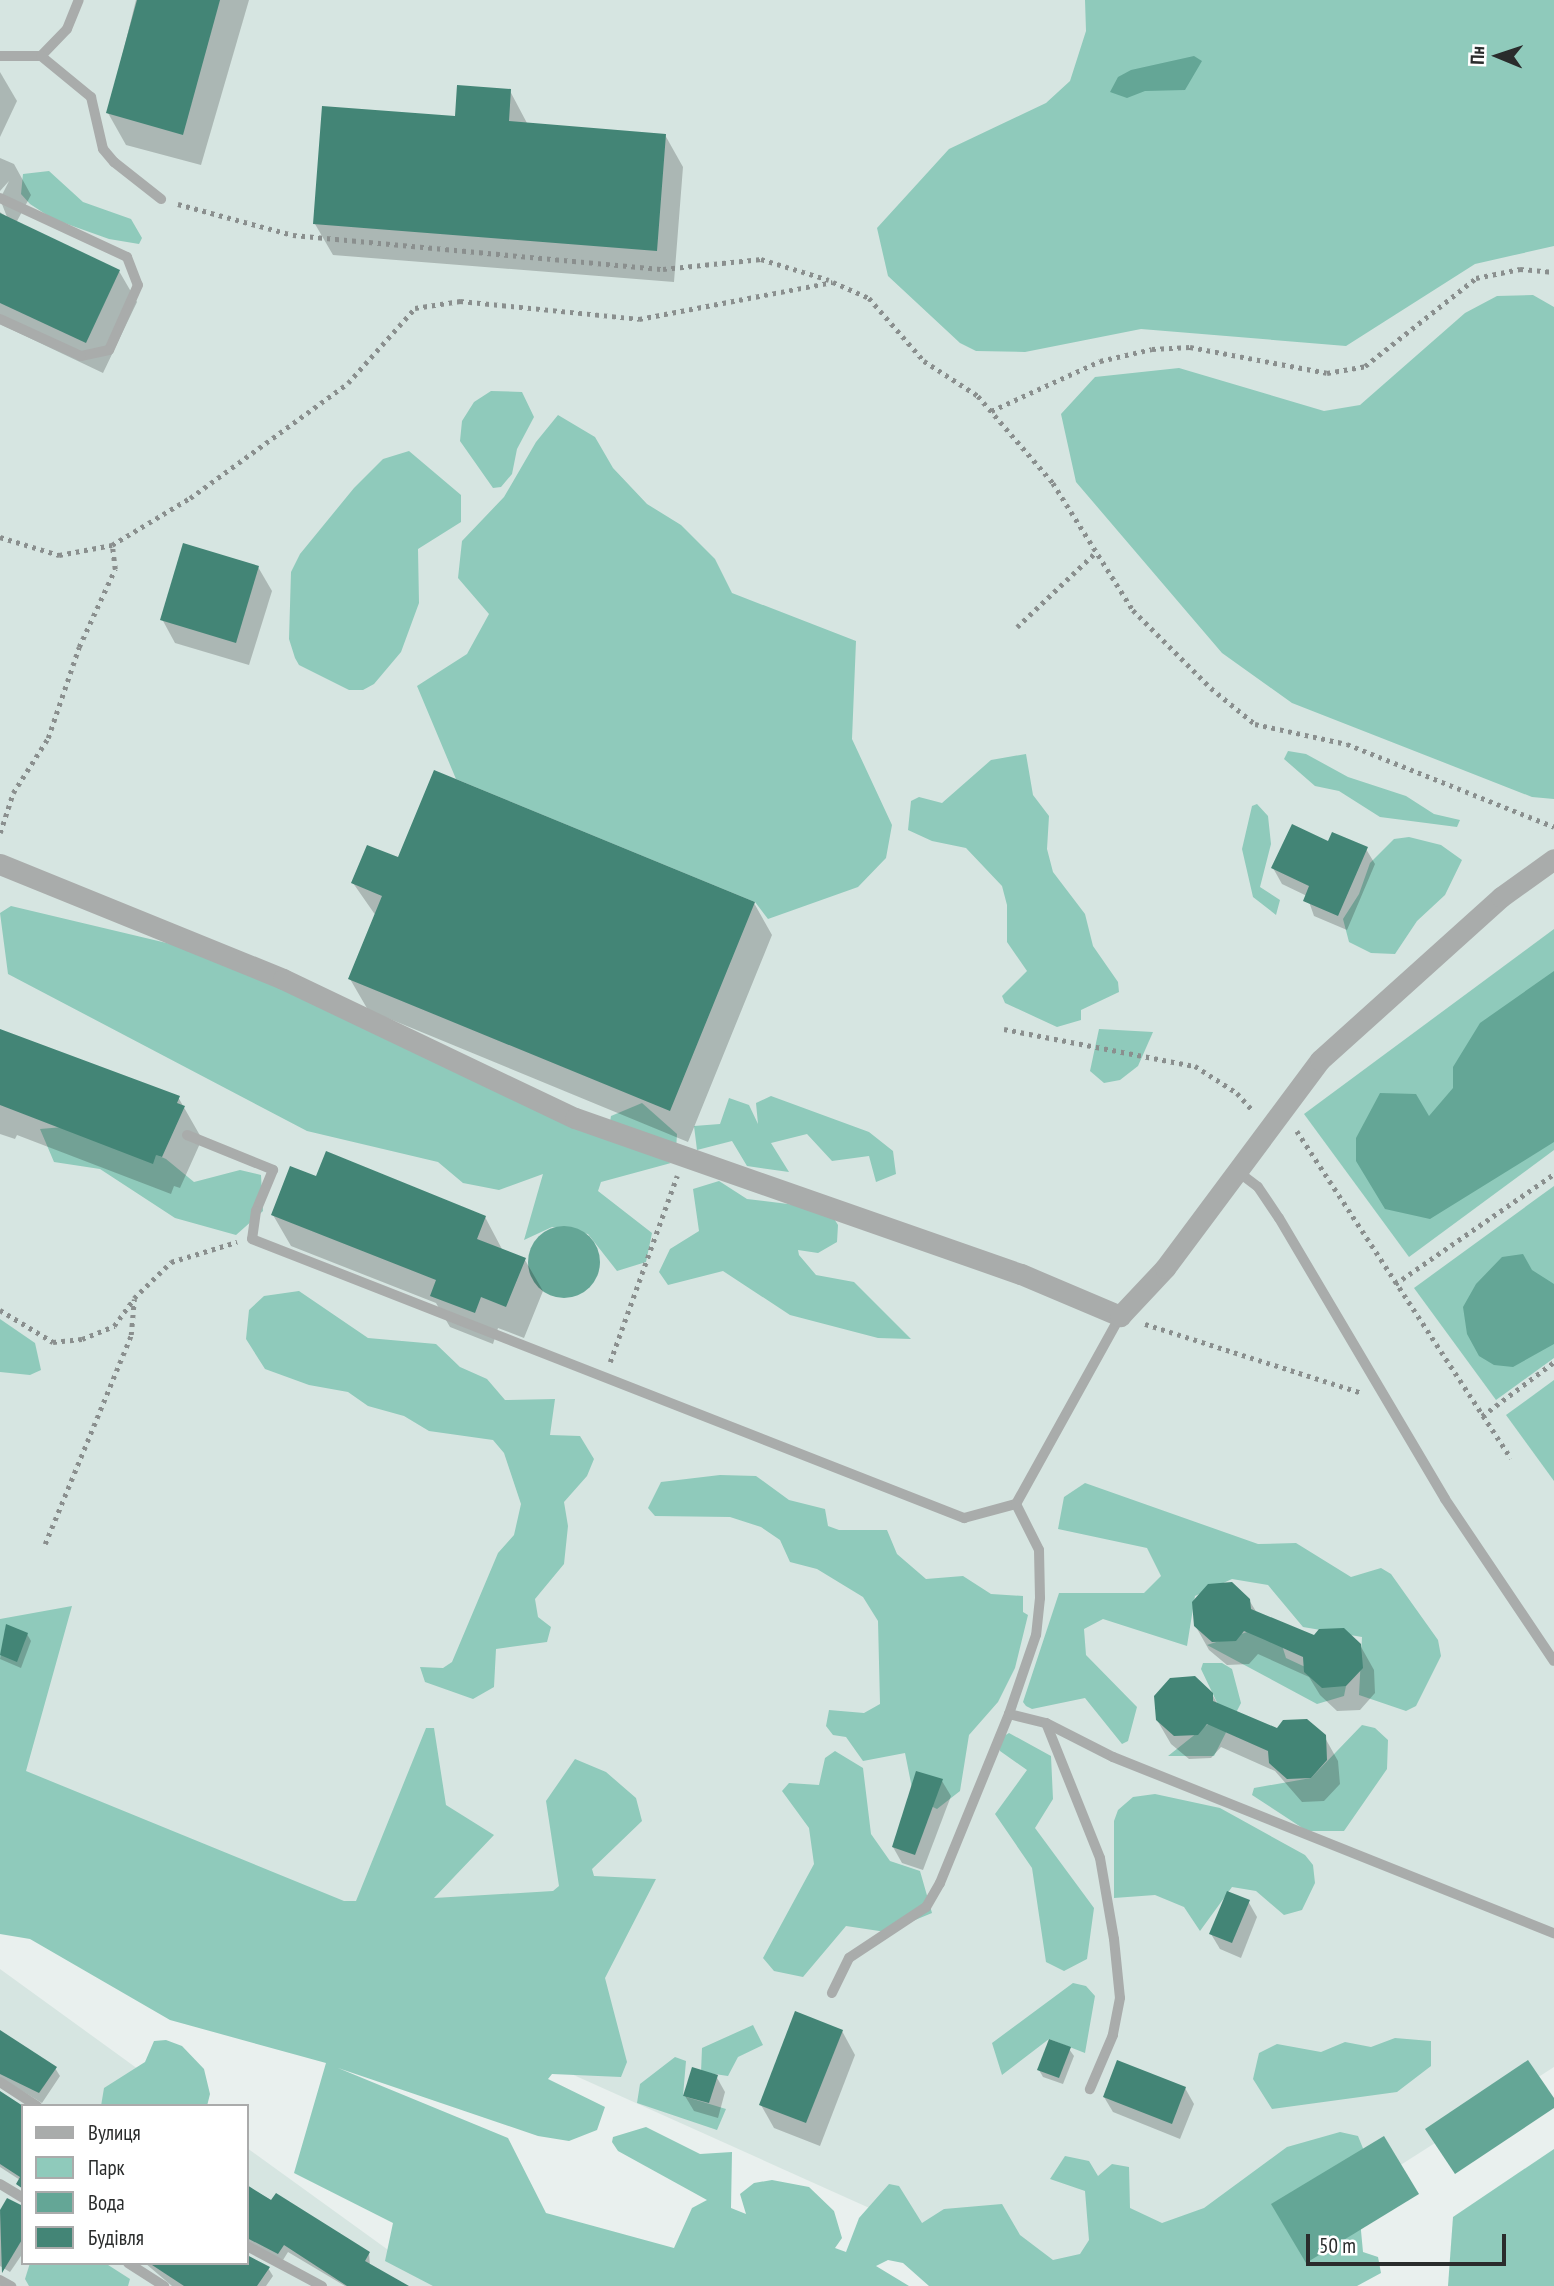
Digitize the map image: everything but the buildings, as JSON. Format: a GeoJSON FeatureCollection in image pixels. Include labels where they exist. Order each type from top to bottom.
{"type":"FeatureCollection","features":[{"type":"Feature","properties":{"kind":"street"},"geometry":{"type":"LineString","coordinates":[[0,864],[283,979],[575,1118],[685,1154],[1021,1274],[1121,1316],[1165,1268],[1320,1060],[1501,897],[1554,859]]}},
{"type":"Feature","properties":{"kind":"lane"},"geometry":{"type":"LineString","coordinates":[[41,56],[67,29],[79,0]]}},
{"type":"Feature","properties":{"kind":"lane"},"geometry":{"type":"LineString","coordinates":[[0,56],[41,56],[91,97],[103,149],[114,162],[161,199]]}},
{"type":"Feature","properties":{"kind":"lane"},"geometry":{"type":"LineString","coordinates":[[0,198],[127,257],[138,285],[109,349],[82,356],[0,319]]}},
{"type":"Feature","properties":{"kind":"lane"},"geometry":{"type":"LineString","coordinates":[[187,1135],[273,1170],[256,1211],[252,1239],[964,1518],[1016,1504],[1121,1316]]}},
{"type":"Feature","properties":{"kind":"lane"},"geometry":{"type":"LineString","coordinates":[[1237,1171],[1258,1186],[1279,1218],[1445,1499],[1554,1661]]}},
{"type":"Feature","properties":{"kind":"lane"},"geometry":{"type":"LineString","coordinates":[[832,1993],[849,1958],[926,1907],[940,1883],[1009,1714],[1036,1635],[1041,1598],[1039,1550],[1016,1504]]}},
{"type":"Feature","properties":{"kind":"lane"},"geometry":{"type":"LineString","coordinates":[[1009,1714],[1046,1723],[1114,1757],[1554,1933]]}},
{"type":"Feature","properties":{"kind":"lane"},"geometry":{"type":"LineString","coordinates":[[1046,1723],[1100,1858],[1114,1939],[1120,1998],[1113,2035],[1090,2089]]}},
{"type":"Feature","properties":{"kind":"lane"},"geometry":{"type":"LineString","coordinates":[[0,2082],[34,2104]]}},
{"type":"Feature","properties":{"kind":"lane"},"geometry":{"type":"LineString","coordinates":[[0,2184],[21,2197]]}},
{"type":"Feature","properties":{"kind":"lane"},"geometry":{"type":"LineString","coordinates":[[248,2247],[323,2286]]}},
{"type":"Feature","properties":{"kind":"lane"},"geometry":{"type":"LineString","coordinates":[[131,2265],[164,2286]]}},
{"type":"Feature","properties":{"kind":"lane"},"geometry":{"type":"LineString","coordinates":[[0,2280],[10,2286]]}},
{"type":"Feature","properties":{"kind":"path"},"geometry":{"type":"LineString","coordinates":[[161,199],[293,234],[663,269],[761,259],[833,282],[869,298],[924,361],[978,396],[1053,483],[1133,610],[1211,688],[1255,724],[1347,744],[1554,827]]}},
{"type":"Feature","properties":{"kind":"path"},"geometry":{"type":"LineString","coordinates":[[991,411],[1100,361],[1152,349],[1190,346],[1327,373],[1364,366],[1476,278],[1520,269],[1554,272]]}},
{"type":"Feature","properties":{"kind":"path"},"geometry":{"type":"LineString","coordinates":[[0,537],[59,555],[112,545],[190,498],[348,383],[415,308],[460,301],[639,320],[833,282]]}},
{"type":"Feature","properties":{"kind":"path"},"geometry":{"type":"LineString","coordinates":[[0,832],[13,793],[48,738],[79,647],[115,569],[112,545]]}},
{"type":"Feature","properties":{"kind":"path"},"geometry":{"type":"LineString","coordinates":[[1017,627],[1096,552]]}},
{"type":"Feature","properties":{"kind":"path"},"geometry":{"type":"LineString","coordinates":[[1004,1030],[1195,1066],[1237,1093],[1269,1129]]}},
{"type":"Feature","properties":{"kind":"path"},"geometry":{"type":"LineString","coordinates":[[1284,1108],[1395,1284],[1511,1458]]}},
{"type":"Feature","properties":{"kind":"path"},"geometry":{"type":"LineString","coordinates":[[604,1379],[685,1154]]}},
{"type":"Feature","properties":{"kind":"path"},"geometry":{"type":"LineString","coordinates":[[1395,1284],[1554,1174]]}},
{"type":"Feature","properties":{"kind":"path"},"geometry":{"type":"LineString","coordinates":[[0,1310],[53,1342],[82,1339],[114,1326],[134,1298],[172,1262],[252,1239]]}},
{"type":"Feature","properties":{"kind":"path"},"geometry":{"type":"LineString","coordinates":[[45,1544],[131,1335],[134,1298]]}},
{"type":"Feature","properties":{"kind":"path"},"geometry":{"type":"LineString","coordinates":[[1121,1316],[1387,1401]]}},
{"type":"Feature","properties":{"kind":"path"},"geometry":{"type":"LineString","coordinates":[[1482,1416],[1554,1362]]}},
{"type":"Feature","properties":{"kind":"shaded area"},"geometry":{"type":"Polygon","coordinates":[[[0,0],[1554,0],[1554,2067],[1211,2286],[1043,2286],[0,1817],[0,0]]]}},
{"type":"Feature","properties":{"kind":"shaded area"},"geometry":{"type":"Polygon","coordinates":[[[0,1969],[186,2104],[21,2104],[21,2265],[248,2265],[248,2149],[438,2286],[0,2286],[0,1969]]]}},
{"type":"Feature","properties":{"kind":"green space"},"geometry":{"type":"Polygon","coordinates":[[[1085,0],[1554,0],[1554,246],[1475,264],[1346,346],[1141,329],[1025,352],[976,351],[960,343],[888,276],[877,228],[949,149],[1046,103],[1070,81],[1086,31],[1085,0]]]}},
{"type":"Feature","properties":{"kind":"green space"},"geometry":{"type":"Polygon","coordinates":[[[49,171],[83,202],[131,219],[142,238],[139,244],[109,239],[53,219],[30,204],[21,194],[23,174],[49,171]]]}},
{"type":"Feature","properties":{"kind":"green space"},"geometry":{"type":"Polygon","coordinates":[[[1533,295],[1554,307],[1554,799],[1532,797],[1292,703],[1222,653],[1076,482],[1061,414],[1095,377],[1179,368],[1324,411],[1360,405],[1465,313],[1497,296],[1533,295]]]}},
{"type":"Feature","properties":{"kind":"green space"},"geometry":{"type":"Polygon","coordinates":[[[491,391],[522,392],[534,417],[517,449],[512,474],[501,487],[493,488],[460,441],[462,421],[474,402],[491,391]]]}},
{"type":"Feature","properties":{"kind":"green space"},"geometry":{"type":"Polygon","coordinates":[[[558,415],[595,437],[613,468],[647,504],[681,525],[715,559],[732,593],[856,641],[852,739],[892,825],[886,858],[858,887],[768,919],[755,902],[456,779],[417,686],[467,654],[489,614],[458,578],[462,541],[504,497],[536,442],[558,415]]]}},
{"type":"Feature","properties":{"kind":"green space"},"geometry":{"type":"Polygon","coordinates":[[[409,451],[461,495],[461,522],[418,549],[419,603],[401,652],[374,684],[363,690],[349,690],[299,665],[295,658],[289,639],[291,572],[300,554],[354,488],[383,459],[409,451]]]}},
{"type":"Feature","properties":{"kind":"green space"},"geometry":{"type":"Polygon","coordinates":[[[1288,751],[1306,754],[1348,777],[1406,796],[1434,814],[1460,820],[1457,827],[1380,817],[1339,791],[1315,786],[1284,759],[1288,751]]]}},
{"type":"Feature","properties":{"kind":"green space"},"geometry":{"type":"Polygon","coordinates":[[[1026,754],[1033,795],[1049,816],[1047,849],[1053,872],[1085,914],[1093,946],[1118,982],[1119,992],[1081,1010],[1081,1020],[1057,1027],[1005,1003],[1002,996],[1027,971],[1007,942],[1007,905],[1002,886],[966,848],[932,841],[908,830],[911,801],[919,797],[942,803],[991,760],[1026,754]]]}},
{"type":"Feature","properties":{"kind":"green space"},"geometry":{"type":"Polygon","coordinates":[[[1257,804],[1268,816],[1271,844],[1260,887],[1280,900],[1276,915],[1253,897],[1242,849],[1252,806],[1257,804]]]}},
{"type":"Feature","properties":{"kind":"green space"},"geometry":{"type":"Polygon","coordinates":[[[1409,837],[1441,845],[1462,860],[1445,895],[1417,921],[1395,954],[1371,953],[1349,942],[1343,919],[1359,894],[1370,863],[1394,839],[1409,837]]]}},
{"type":"Feature","properties":{"kind":"green space"},"geometry":{"type":"Polygon","coordinates":[[[11,906],[234,959],[671,1163],[601,1182],[598,1191],[652,1233],[646,1262],[617,1271],[588,1234],[552,1227],[524,1240],[543,1174],[499,1190],[463,1183],[438,1162],[307,1131],[8,974],[0,913],[11,906]]]}},
{"type":"Feature","properties":{"kind":"green space"},"geometry":{"type":"Polygon","coordinates":[[[1554,929],[1554,1150],[1409,1257],[1304,1114],[1554,929]]]}},
{"type":"Feature","properties":{"kind":"green space"},"geometry":{"type":"Polygon","coordinates":[[[1099,1029],[1153,1032],[1138,1066],[1120,1080],[1104,1083],[1090,1071],[1099,1029]]]}},
{"type":"Feature","properties":{"kind":"green space"},"geometry":{"type":"Polygon","coordinates":[[[771,1096],[869,1132],[893,1151],[896,1174],[876,1182],[869,1156],[832,1161],[807,1134],[771,1143],[789,1172],[747,1166],[732,1141],[697,1150],[694,1126],[720,1124],[729,1098],[749,1105],[758,1124],[756,1103],[771,1096]]]}},
{"type":"Feature","properties":{"kind":"green space"},"geometry":{"type":"Polygon","coordinates":[[[642,1103],[677,1134],[676,1150],[610,1122],[611,1116],[642,1103]]]}},
{"type":"Feature","properties":{"kind":"green space"},"geometry":{"type":"Polygon","coordinates":[[[87,1125],[166,1159],[194,1182],[240,1170],[261,1175],[263,1211],[236,1235],[175,1218],[100,1169],[54,1162],[40,1129],[87,1125]]]}},
{"type":"Feature","properties":{"kind":"green space"},"geometry":{"type":"Polygon","coordinates":[[[719,1181],[747,1199],[828,1209],[838,1225],[837,1242],[818,1253],[798,1250],[799,1255],[816,1275],[854,1282],[911,1339],[878,1338],[790,1315],[723,1271],[668,1285],[659,1272],[670,1249],[699,1231],[693,1189],[719,1181]]]}},
{"type":"Feature","properties":{"kind":"green space"},"geometry":{"type":"Polygon","coordinates":[[[1554,1186],[1554,1358],[1496,1400],[1414,1288],[1554,1186]]]}},
{"type":"Feature","properties":{"kind":"green space"},"geometry":{"type":"Polygon","coordinates":[[[299,1291],[368,1338],[436,1344],[460,1367],[487,1379],[505,1400],[555,1399],[550,1435],[580,1436],[594,1459],[587,1476],[564,1502],[568,1526],[564,1564],[535,1599],[538,1617],[551,1627],[547,1642],[496,1649],[494,1687],[473,1699],[425,1682],[420,1667],[443,1668],[452,1662],[498,1553],[514,1535],[521,1504],[504,1453],[493,1440],[429,1431],[404,1416],[368,1406],[348,1392],[309,1385],[265,1369],[246,1339],[249,1310],[264,1296],[299,1291]]]}},
{"type":"Feature","properties":{"kind":"green space"},"geometry":{"type":"Polygon","coordinates":[[[0,1319],[35,1343],[41,1370],[30,1375],[0,1372],[0,1319]]]}},
{"type":"Feature","properties":{"kind":"green space"},"geometry":{"type":"Polygon","coordinates":[[[1554,1380],[1554,1481],[1506,1415],[1554,1380]]]}},
{"type":"Feature","properties":{"kind":"green space"},"geometry":{"type":"Polygon","coordinates":[[[720,1475],[756,1476],[789,1500],[825,1509],[828,1526],[839,1530],[887,1530],[897,1554],[926,1579],[963,1576],[991,1594],[1023,1596],[1023,1612],[1028,1615],[1015,1668],[998,1702],[969,1735],[960,1791],[937,1809],[914,1798],[905,1753],[863,1761],[846,1737],[833,1735],[826,1726],[829,1710],[864,1713],[880,1704],[878,1621],[863,1597],[817,1569],[790,1562],[780,1540],[761,1527],[730,1517],[655,1516],[648,1508],[661,1482],[720,1475]]]}},
{"type":"Feature","properties":{"kind":"green space"},"geometry":{"type":"Polygon","coordinates":[[[1085,1483],[1258,1544],[1296,1543],[1351,1577],[1381,1568],[1391,1574],[1438,1640],[1441,1656],[1416,1706],[1406,1711],[1359,1695],[1362,1637],[1303,1627],[1268,1585],[1232,1579],[1195,1596],[1187,1646],[1103,1619],[1084,1629],[1086,1655],[1137,1707],[1128,1741],[1122,1744],[1085,1698],[1032,1709],[1026,1706],[1023,1702],[1059,1593],[1144,1593],[1161,1576],[1147,1548],[1058,1529],[1064,1497],[1085,1483]]]}},
{"type":"Feature","properties":{"kind":"green space"},"geometry":{"type":"Polygon","coordinates":[[[72,1606],[26,1771],[344,1901],[356,1901],[426,1728],[434,1728],[446,1805],[494,1835],[434,1898],[553,1891],[559,1886],[546,1801],[575,1759],[606,1772],[636,1798],[642,1821],[592,1869],[594,1876],[656,1879],[605,1978],[627,2062],[621,2077],[552,2074],[548,2079],[605,2107],[597,2130],[569,2141],[538,2136],[338,2068],[508,2138],[546,2213],[674,2248],[692,2208],[707,2200],[618,2151],[612,2142],[613,2137],[646,2127],[700,2154],[732,2152],[731,2208],[746,2214],[740,2194],[754,2183],[772,2180],[809,2187],[834,2211],[842,2238],[835,2248],[846,2252],[859,2218],[889,2184],[899,2186],[922,2223],[944,2209],[1002,2204],[1020,2235],[1053,2260],[1080,2254],[1089,2240],[1085,2191],[1050,2179],[1065,2156],[1089,2161],[1098,2176],[1112,2164],[1129,2167],[1130,2208],[1162,2223],[1204,2208],[1287,2147],[1340,2132],[1358,2136],[1377,2183],[1360,2220],[1363,2252],[1378,2257],[1381,2273],[1357,2286],[929,2286],[903,2263],[888,2260],[876,2266],[909,2286],[433,2286],[385,2261],[393,2223],[294,2173],[326,2063],[170,2020],[30,1939],[0,1934],[0,1619],[72,1606]]]}},
{"type":"Feature","properties":{"kind":"green space"},"geometry":{"type":"Polygon","coordinates":[[[1275,1623],[1286,1658],[1346,1686],[1344,1696],[1317,1704],[1207,1645],[1275,1623]]]}},
{"type":"Feature","properties":{"kind":"green space"},"geometry":{"type":"Polygon","coordinates":[[[1203,1663],[1222,1663],[1232,1669],[1241,1703],[1214,1756],[1168,1756],[1222,1713],[1201,1669],[1203,1663]]]}},
{"type":"Feature","properties":{"kind":"green space"},"geometry":{"type":"Polygon","coordinates":[[[1362,1725],[1375,1728],[1388,1740],[1387,1769],[1344,1831],[1307,1831],[1252,1795],[1254,1788],[1311,1778],[1362,1725]]]}},
{"type":"Feature","properties":{"kind":"green space"},"geometry":{"type":"Polygon","coordinates":[[[1009,1733],[1051,1756],[1053,1799],[1035,1828],[1094,1908],[1087,1959],[1064,1971],[1046,1962],[1032,1868],[995,1814],[1027,1770],[1000,1751],[999,1739],[1009,1733]]]}},
{"type":"Feature","properties":{"kind":"green space"},"geometry":{"type":"Polygon","coordinates":[[[835,1751],[863,1768],[871,1834],[890,1861],[920,1871],[932,1913],[886,1932],[846,1926],[803,1977],[774,1971],[763,1958],[814,1864],[809,1828],[782,1791],[789,1783],[819,1785],[825,1758],[835,1751]]]}},
{"type":"Feature","properties":{"kind":"green space"},"geometry":{"type":"Polygon","coordinates":[[[1155,1794],[1220,1808],[1305,1855],[1313,1865],[1315,1883],[1302,1910],[1284,1915],[1256,1891],[1232,1887],[1200,1931],[1184,1907],[1155,1895],[1114,1898],[1114,1821],[1118,1810],[1133,1797],[1155,1794]]]}},
{"type":"Feature","properties":{"kind":"green space"},"geometry":{"type":"Polygon","coordinates":[[[1073,1983],[1086,1986],[1095,1996],[1085,2053],[1049,2039],[1002,2075],[992,2043],[1073,1983]]]}},
{"type":"Feature","properties":{"kind":"green space"},"geometry":{"type":"Polygon","coordinates":[[[753,2025],[763,2045],[738,2057],[728,2076],[701,2072],[702,2048],[753,2025]]]}},
{"type":"Feature","properties":{"kind":"green space"},"geometry":{"type":"Polygon","coordinates":[[[1395,2038],[1431,2041],[1431,2066],[1397,2092],[1272,2109],[1253,2079],[1259,2053],[1277,2044],[1321,2052],[1345,2042],[1371,2047],[1395,2038]]]}},
{"type":"Feature","properties":{"kind":"green space"},"geometry":{"type":"Polygon","coordinates":[[[166,2040],[182,2046],[204,2069],[210,2094],[208,2104],[101,2104],[104,2088],[145,2062],[154,2041],[166,2040]]]}},
{"type":"Feature","properties":{"kind":"green space"},"geometry":{"type":"Polygon","coordinates":[[[675,2057],[686,2061],[683,2096],[726,2109],[717,2130],[637,2103],[640,2084],[675,2057]]]}},
{"type":"Feature","properties":{"kind":"green space"},"geometry":{"type":"Polygon","coordinates":[[[1554,2149],[1554,2286],[1448,2286],[1453,2217],[1554,2149]]]}},
{"type":"Feature","properties":{"kind":"green space"},"geometry":{"type":"Polygon","coordinates":[[[29,2265],[108,2265],[130,2279],[128,2286],[29,2286],[25,2279],[29,2265]]]}},
{"type":"Feature","properties":{"kind":"water"},"geometry":{"type":"Polygon","coordinates":[[[1194,56],[1202,61],[1185,90],[1145,91],[1127,98],[1110,92],[1118,77],[1131,70],[1194,56]]]}},
{"type":"Feature","properties":{"kind":"water"},"geometry":{"type":"Polygon","coordinates":[[[1554,971],[1554,1142],[1430,1219],[1385,1209],[1356,1161],[1356,1138],[1380,1093],[1416,1094],[1429,1116],[1453,1088],[1453,1067],[1480,1023],[1554,971]]]}},
{"type":"Feature","properties":{"kind":"water"},"geometry":{"type":"Polygon","coordinates":[[[564,1226],[584,1232],[594,1242],[600,1262],[594,1282],[584,1292],[564,1298],[544,1292],[534,1282],[528,1262],[534,1242],[544,1232],[564,1226]]]}},
{"type":"Feature","properties":{"kind":"water"},"geometry":{"type":"Polygon","coordinates":[[[1523,1254],[1532,1270],[1554,1284],[1554,1344],[1513,1367],[1494,1365],[1479,1356],[1467,1334],[1463,1307],[1476,1284],[1502,1257],[1523,1254]]]}},
{"type":"Feature","properties":{"kind":"water"},"geometry":{"type":"Polygon","coordinates":[[[1528,2060],[1554,2098],[1554,2108],[1455,2174],[1425,2129],[1528,2060]]]}},
{"type":"Feature","properties":{"kind":"water"},"geometry":{"type":"Polygon","coordinates":[[[1384,2136],[1419,2194],[1306,2263],[1271,2204],[1384,2136]]]}}]}
